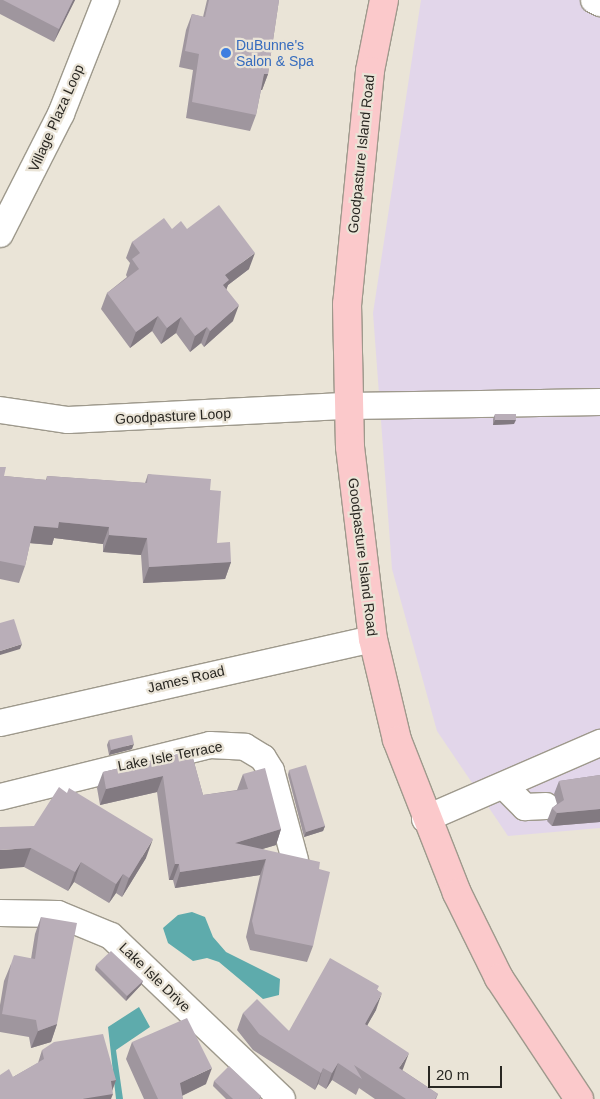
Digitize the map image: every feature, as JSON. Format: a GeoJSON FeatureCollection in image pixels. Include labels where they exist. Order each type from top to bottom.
{"type":"FeatureCollection","features":[{"type":"Feature","properties":{"kind":"main road","name":"Goodpasture Island Road"},"geometry":{"type":"LineString","coordinates":[[384,0],[370,71],[354,199],[347,304],[348,406],[358,535],[373,639],[397,740],[425,819],[499,978],[579,1099]]}},
{"type":"Feature","properties":{"kind":"street","name":"Village Plaza Loop"},"geometry":{"type":"LineString","coordinates":[[0,234],[61,114],[106,0]]}},
{"type":"Feature","properties":{"kind":"street"},"geometry":{"type":"LineString","coordinates":[[594,0],[600,3]]}},
{"type":"Feature","properties":{"kind":"street","name":"Goodpasture Loop"},"geometry":{"type":"LineString","coordinates":[[0,410],[68,420],[348,406],[600,402]]}},
{"type":"Feature","properties":{"kind":"street","name":"James Road"},"geometry":{"type":"LineString","coordinates":[[0,723],[373,639]]}},
{"type":"Feature","properties":{"kind":"street"},"geometry":{"type":"LineString","coordinates":[[425,819],[504,786],[520,774],[600,743]]}},
{"type":"Feature","properties":{"kind":"street","name":"Lake Isle Terrace"},"geometry":{"type":"LineString","coordinates":[[0,797],[210,745],[245,747],[264,758],[271,771],[295,860]]}},
{"type":"Feature","properties":{"kind":"street"},"geometry":{"type":"LineString","coordinates":[[504,786],[525,807],[546,806]]}},
{"type":"Feature","properties":{"kind":"street","name":"Lake Isle Drive"},"geometry":{"type":"LineString","coordinates":[[0,913],[58,914],[120,942],[282,1099]]}},
{"type":"Feature","properties":{"kind":"shaded area"},"geometry":{"type":"Polygon","coordinates":[[[421,0],[600,0],[600,828],[508,836],[437,731],[392,569],[373,313],[421,0]]]}},
{"type":"Feature","properties":{"kind":"water"},"geometry":{"type":"Polygon","coordinates":[[[192,912],[205,917],[213,937],[226,952],[280,979],[279,995],[263,999],[219,962],[207,958],[193,961],[168,943],[163,928],[178,915],[192,912]]]}},
{"type":"Feature","properties":{"kind":"water"},"geometry":{"type":"Polygon","coordinates":[[[139,1007],[150,1027],[116,1050],[123,1099],[116,1099],[108,1027],[139,1007]]]}},
{"type":"Feature","properties":{"kind":"building"},"geometry":{"type":"Polygon","coordinates":[[[3,0],[73,0],[59,29],[3,0]]]}},
{"type":"Feature","properties":{"kind":"building","name":"DuBunne's Salon & Spa"},"geometry":{"type":"Polygon","coordinates":[[[209,0],[279,0],[268,74],[264,74],[256,115],[192,102],[199,54],[185,51],[192,14],[205,17],[209,0]]]}},
{"type":"Feature","properties":{"kind":"building"},"geometry":{"type":"Polygon","coordinates":[[[219,205],[255,253],[225,275],[229,280],[223,285],[239,305],[210,331],[207,327],[195,336],[181,317],[167,328],[158,316],[136,332],[107,293],[139,269],[132,259],[140,253],[132,242],[164,218],[172,229],[181,221],[187,229],[219,205]]]}},
{"type":"Feature","properties":{"kind":"building"},"geometry":{"type":"Polygon","coordinates":[[[495,414],[516,414],[516,420],[495,420],[495,414]]]}},
{"type":"Feature","properties":{"kind":"building"},"geometry":{"type":"Polygon","coordinates":[[[0,467],[6,467],[4,476],[47,480],[47,476],[147,483],[148,474],[211,479],[210,490],[221,491],[217,543],[230,542],[231,562],[149,567],[147,538],[109,535],[109,527],[59,522],[58,528],[34,526],[25,566],[0,561],[0,467]]]}},
{"type":"Feature","properties":{"kind":"building"},"geometry":{"type":"Polygon","coordinates":[[[14,619],[22,644],[0,651],[0,623],[14,619]]]}},
{"type":"Feature","properties":{"kind":"building"},"geometry":{"type":"Polygon","coordinates":[[[132,735],[134,744],[111,750],[109,740],[132,735]]]}},
{"type":"Feature","properties":{"kind":"building"},"geometry":{"type":"Polygon","coordinates":[[[191,751],[203,795],[248,789],[243,774],[265,768],[281,829],[235,843],[320,862],[319,869],[330,872],[313,946],[255,934],[252,921],[266,859],[180,872],[179,864],[175,864],[163,776],[106,789],[103,772],[191,751]]]}},
{"type":"Feature","properties":{"kind":"building"},"geometry":{"type":"Polygon","coordinates":[[[306,765],[325,826],[306,832],[289,770],[306,765]]]}},
{"type":"Feature","properties":{"kind":"building"},"geometry":{"type":"Polygon","coordinates":[[[600,775],[600,809],[557,813],[552,808],[564,800],[559,781],[600,775]]]}},
{"type":"Feature","properties":{"kind":"building"},"geometry":{"type":"Polygon","coordinates":[[[59,787],[67,793],[69,788],[153,839],[129,878],[123,874],[116,884],[81,862],[75,872],[31,848],[0,850],[0,827],[34,826],[59,787]]]}},
{"type":"Feature","properties":{"kind":"building"},"geometry":{"type":"Polygon","coordinates":[[[41,917],[77,923],[57,1024],[38,1031],[36,1020],[2,1014],[14,955],[35,959],[41,917]]]}},
{"type":"Feature","properties":{"kind":"building"},"geometry":{"type":"Polygon","coordinates":[[[111,951],[143,981],[127,996],[96,965],[111,951]]]}},
{"type":"Feature","properties":{"kind":"building"},"geometry":{"type":"Polygon","coordinates":[[[330,958],[379,986],[377,990],[382,993],[365,1024],[409,1053],[399,1068],[438,1094],[435,1099],[406,1099],[354,1065],[362,1079],[338,1063],[332,1073],[323,1068],[321,1073],[259,1034],[243,1013],[257,999],[289,1031],[330,958]]]}},
{"type":"Feature","properties":{"kind":"building"},"geometry":{"type":"Polygon","coordinates":[[[187,1018],[212,1068],[180,1083],[183,1099],[158,1099],[132,1042],[187,1018]]]}},
{"type":"Feature","properties":{"kind":"building"},"geometry":{"type":"Polygon","coordinates":[[[103,1034],[116,1080],[111,1081],[113,1094],[82,1099],[0,1099],[0,1075],[9,1069],[13,1077],[44,1059],[42,1050],[54,1042],[103,1034]]]}},
{"type":"Feature","properties":{"kind":"building"},"geometry":{"type":"Polygon","coordinates":[[[229,1066],[261,1096],[259,1099],[233,1099],[214,1081],[229,1066]]]}},
{"type":"Feature","properties":{"kind":"place","name":"DuBunne's Salon & Spa"},"geometry":{"type":"Point","coordinates":[226,53]}}]}
